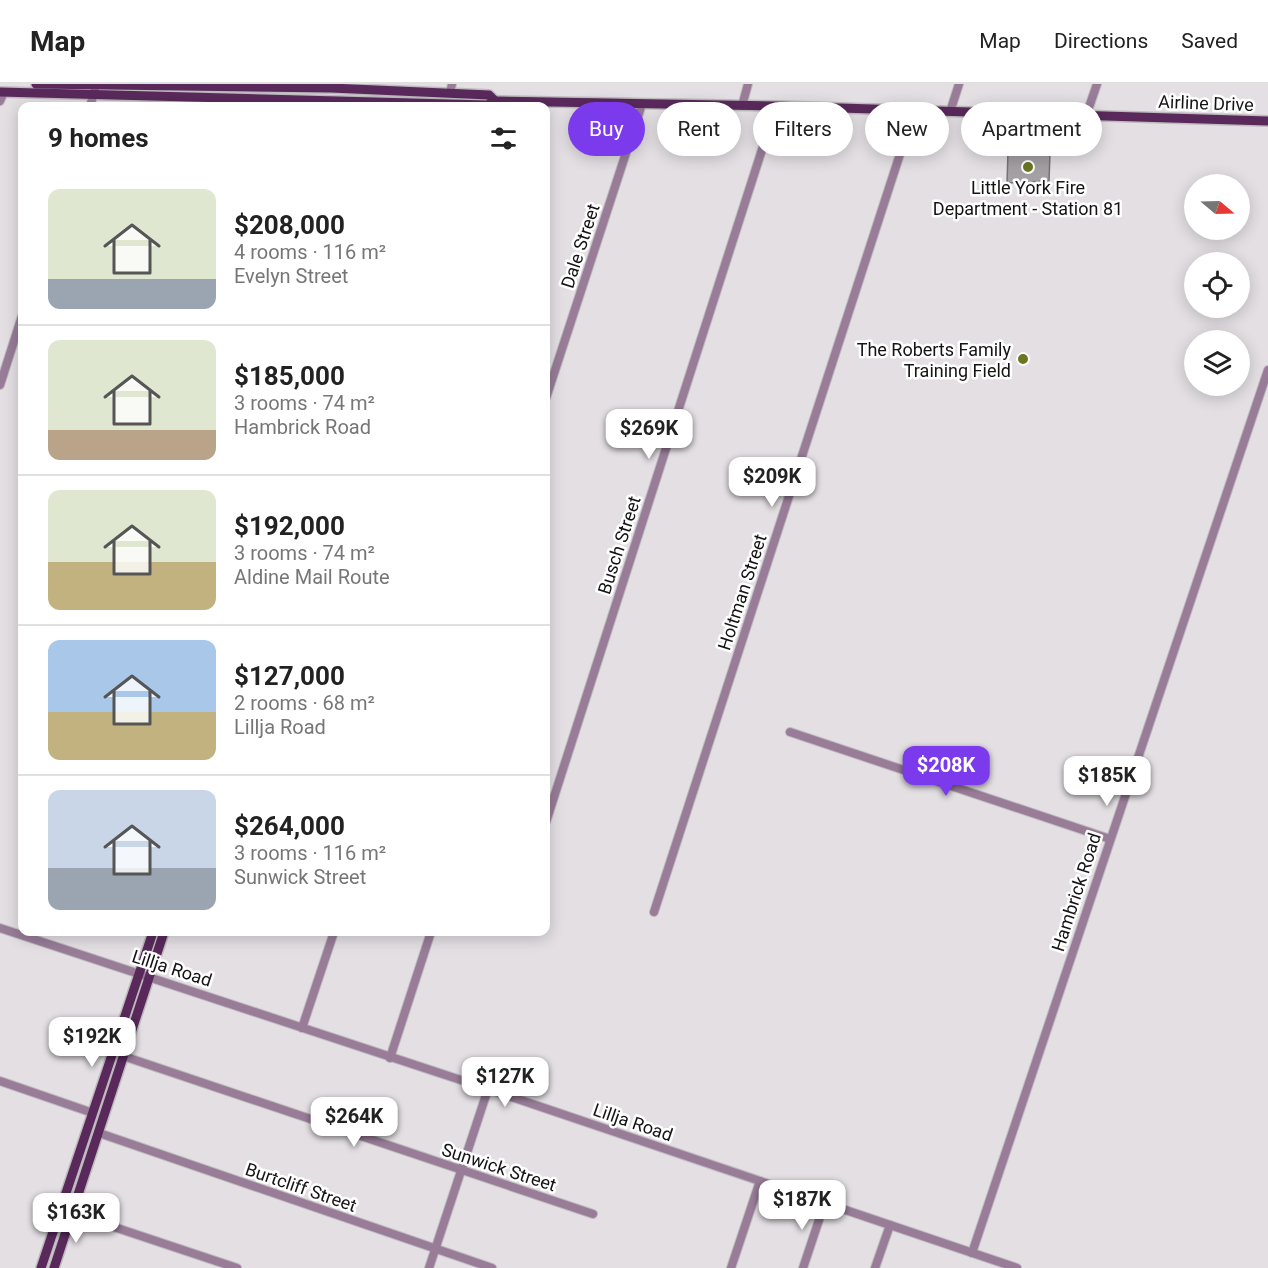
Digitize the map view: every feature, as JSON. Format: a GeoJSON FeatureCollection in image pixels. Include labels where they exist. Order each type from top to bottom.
{"type":"FeatureCollection","features":[{"type":"Feature","properties":{"kind":"main road","name":"Airline Drive"},"geometry":{"type":"LineString","coordinates":[[36,84],[217,102]]}},
{"type":"Feature","properties":{"kind":"main road","name":"Airline Drive"},"geometry":{"type":"LineString","coordinates":[[1,95],[82,88]]}},
{"type":"Feature","properties":{"kind":"main road","name":"Airline Drive"},"geometry":{"type":"LineString","coordinates":[[253,102],[372,99],[451,88],[489,95],[498,102]]}},
{"type":"Feature","properties":{"kind":"main road","name":"Airline Drive"},"geometry":{"type":"LineString","coordinates":[[95,90],[430,102]]}},
{"type":"Feature","properties":{"kind":"main road"},"geometry":{"type":"LineString","coordinates":[[331,99],[339,102]]}},
{"type":"Feature","properties":{"kind":"main road","name":"Airline Drive"},"geometry":{"type":"LineString","coordinates":[[550,103],[568,103]]}},
{"type":"Feature","properties":{"kind":"main road","name":"Airline Drive"},"geometry":{"type":"LineString","coordinates":[[645,104],[753,106]]}},
{"type":"Feature","properties":{"kind":"main road","name":"Airline Drive"},"geometry":{"type":"LineString","coordinates":[[950,112],[961,112]]}},
{"type":"Feature","properties":{"kind":"main road","name":"Airline Drive"},"geometry":{"type":"LineString","coordinates":[[1102,116],[1268,121]]}},
{"type":"Feature","properties":{"kind":"main road"},"geometry":{"type":"LineString","coordinates":[[41,1268],[152,936]]}},
{"type":"Feature","properties":{"kind":"main road"},"geometry":{"type":"LineString","coordinates":[[54,1268],[163,936]]}},
{"type":"Feature","properties":{"kind":"street"},"geometry":{"type":"LineString","coordinates":[[742,106],[748,84]]}},
{"type":"Feature","properties":{"kind":"street"},"geometry":{"type":"LineString","coordinates":[[950,112],[959,84]]}},
{"type":"Feature","properties":{"kind":"street"},"geometry":{"type":"LineString","coordinates":[[1091,102],[1097,84]]}},
{"type":"Feature","properties":{"kind":"street"},"geometry":{"type":"LineString","coordinates":[[91,102],[95,90]]}},
{"type":"Feature","properties":{"kind":"street","name":"Dale Street"},"geometry":{"type":"LineString","coordinates":[[550,386],[625,156]]}},
{"type":"Feature","properties":{"kind":"street","name":"Busch Street"},"geometry":{"type":"LineString","coordinates":[[550,810],[760,156]]}},
{"type":"Feature","properties":{"kind":"street","name":"Holtman Street"},"geometry":{"type":"LineString","coordinates":[[654,912],[899,156]]}},
{"type":"Feature","properties":{"kind":"street"},"geometry":{"type":"LineString","coordinates":[[0,385],[18,329]]}},
{"type":"Feature","properties":{"kind":"street","name":"Hambrick Road"},"geometry":{"type":"LineString","coordinates":[[972,1253],[1268,370]]}},
{"type":"Feature","properties":{"kind":"street"},"geometry":{"type":"LineString","coordinates":[[790,732],[1110,839]]}},
{"type":"Feature","properties":{"kind":"street","name":"Lillja Road"},"geometry":{"type":"LineString","coordinates":[[0,928],[18,934]]}},
{"type":"Feature","properties":{"kind":"street","name":"Lillja Road"},"geometry":{"type":"LineString","coordinates":[[25,936],[760,1180],[1017,1268]]}},
{"type":"Feature","properties":{"kind":"street"},"geometry":{"type":"LineString","coordinates":[[302,1028],[333,936]]}},
{"type":"Feature","properties":{"kind":"street"},"geometry":{"type":"LineString","coordinates":[[390,1058],[430,936]]}},
{"type":"Feature","properties":{"kind":"street","name":"Sunwick Street"},"geometry":{"type":"LineString","coordinates":[[123,1056],[593,1214]]}},
{"type":"Feature","properties":{"kind":"street"},"geometry":{"type":"LineString","coordinates":[[0,1081],[93,1113]]}},
{"type":"Feature","properties":{"kind":"street"},"geometry":{"type":"LineString","coordinates":[[429,1268],[488,1089]]}},
{"type":"Feature","properties":{"kind":"street","name":"Burtcliff Street"},"geometry":{"type":"LineString","coordinates":[[99,1133],[492,1268]]}},
{"type":"Feature","properties":{"kind":"street"},"geometry":{"type":"LineString","coordinates":[[731,1268],[760,1180]]}},
{"type":"Feature","properties":{"kind":"street"},"geometry":{"type":"LineString","coordinates":[[803,1268],[825,1202]]}},
{"type":"Feature","properties":{"kind":"street"},"geometry":{"type":"LineString","coordinates":[[60,1209],[237,1268]]}},
{"type":"Feature","properties":{"kind":"street"},"geometry":{"type":"LineString","coordinates":[[875,1268],[890,1225]]}},
{"type":"Feature","properties":{"kind":"building","name":"Little York Fire Department - Station 81"},"geometry":{"type":"Polygon","coordinates":[[[1008,156],[1050,156],[1049,181],[1007,183],[1008,156]]]}},
{"type":"Feature","properties":{"kind":"place","name":"Little York Fire Department - Station 81"},"geometry":{"type":"Point","coordinates":[1028,167]}},
{"type":"Feature","properties":{"kind":"place","name":"The Roberts Family Training Field"},"geometry":{"type":"Point","coordinates":[1023,359]}}]}
